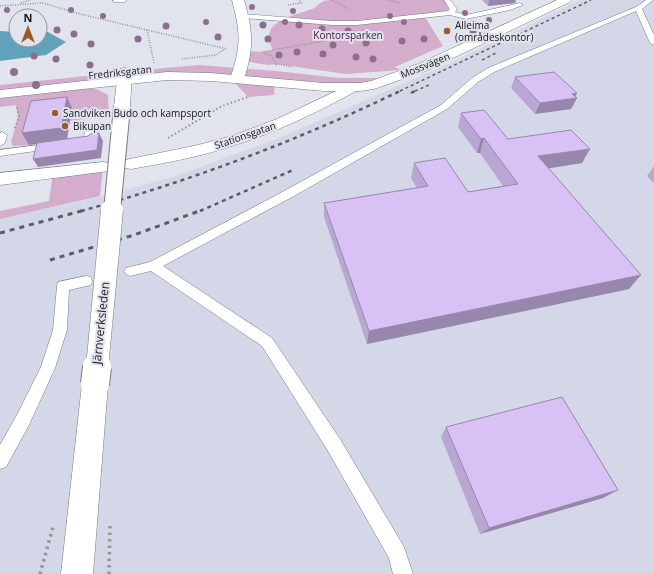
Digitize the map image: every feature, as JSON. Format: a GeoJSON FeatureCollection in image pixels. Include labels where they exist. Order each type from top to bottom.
{"type":"FeatureCollection","features":[{"type":"Feature","properties":{"kind":"street"},"geometry":{"type":"LineString","coordinates":[[238,0],[246,33],[246,51],[239,73]]}},
{"type":"Feature","properties":{"kind":"street","name":"Mossvägen"},"geometry":{"type":"LineString","coordinates":[[239,73],[324,87],[374,85],[423,68],[566,0]]}},
{"type":"Feature","properties":{"kind":"street","name":"Mossvägen"},"geometry":{"type":"LineString","coordinates":[[239,73],[339,78],[392,78]]}},
{"type":"Feature","properties":{"kind":"street","name":"Fredriksgatan"},"geometry":{"type":"LineString","coordinates":[[0,85],[125,76],[239,73]]}},
{"type":"Feature","properties":{"kind":"street","name":"Fredriksgatan"},"geometry":{"type":"LineString","coordinates":[[0,94],[125,76]]}},
{"type":"Feature","properties":{"kind":"street","name":"Järnverksleden"},"geometry":{"type":"LineString","coordinates":[[77,574],[125,76]]}},
{"type":"Feature","properties":{"kind":"street","name":"Stationsgatan"},"geometry":{"type":"LineString","coordinates":[[131,164],[174,156],[239,139],[287,120],[353,87]]}},
{"type":"Feature","properties":{"kind":"street"},"geometry":{"type":"LineString","coordinates":[[0,179],[103,167]]}},
{"type":"Feature","properties":{"kind":"lane"},"geometry":{"type":"LineString","coordinates":[[116,1],[124,0]]}},
{"type":"Feature","properties":{"kind":"lane"},"geometry":{"type":"LineString","coordinates":[[447,0],[454,9],[450,14]]}},
{"type":"Feature","properties":{"kind":"lane"},"geometry":{"type":"LineString","coordinates":[[243,16],[285,18],[332,23],[357,23],[450,14],[466,17],[520,5],[514,0]]}},
{"type":"Feature","properties":{"kind":"lane"},"geometry":{"type":"LineString","coordinates":[[130,271],[153,266],[290,193],[444,106],[475,80],[491,70],[638,8],[650,0]]}},
{"type":"Feature","properties":{"kind":"lane"},"geometry":{"type":"LineString","coordinates":[[638,8],[654,43]]}},
{"type":"Feature","properties":{"kind":"lane"},"geometry":{"type":"LineString","coordinates":[[0,153],[88,141],[90,126]]}},
{"type":"Feature","properties":{"kind":"lane"},"geometry":{"type":"LineString","coordinates":[[153,266],[267,342],[334,445],[396,554],[403,574]]}},
{"type":"Feature","properties":{"kind":"lane"},"geometry":{"type":"LineString","coordinates":[[0,461],[23,420],[48,368],[60,330],[63,286],[86,281]]}},
{"type":"Feature","properties":{"kind":"path"},"geometry":{"type":"LineString","coordinates":[[19,4],[30,0]]}},
{"type":"Feature","properties":{"kind":"path"},"geometry":{"type":"LineString","coordinates":[[40,0],[43,4]]}},
{"type":"Feature","properties":{"kind":"path"},"geometry":{"type":"LineString","coordinates":[[0,6],[43,4],[224,49],[263,52]]}},
{"type":"Feature","properties":{"kind":"path"},"geometry":{"type":"LineString","coordinates":[[147,30],[154,63]]}},
{"type":"Feature","properties":{"kind":"path"},"geometry":{"type":"LineString","coordinates":[[177,60],[216,55],[230,45]]}},
{"type":"Feature","properties":{"kind":"path"},"geometry":{"type":"LineString","coordinates":[[166,139],[222,106],[248,97],[244,93]]}},
{"type":"Feature","properties":{"kind":"shaded area"},"geometry":{"type":"Polygon","coordinates":[[[579,0],[654,0],[654,574],[0,574],[0,219],[90,199],[173,177],[279,138],[455,61],[579,0]]]}},
{"type":"Feature","properties":{"kind":"green space","name":"Kontorsparken"},"geometry":{"type":"Polygon","coordinates":[[[447,0],[452,12],[425,17],[443,46],[395,67],[400,70],[346,74],[243,61],[246,51],[263,52],[273,50],[269,40],[270,33],[273,27],[279,22],[313,8],[323,1],[447,0]]]}},
{"type":"Feature","properties":{"kind":"green space"},"geometry":{"type":"Polygon","coordinates":[[[199,65],[339,78],[392,78],[374,85],[275,83],[274,95],[248,97],[236,84],[237,79],[154,77],[154,69],[199,65]]]}},
{"type":"Feature","properties":{"kind":"green space"},"geometry":{"type":"Polygon","coordinates":[[[105,74],[104,83],[0,94],[0,85],[105,74]]]}},
{"type":"Feature","properties":{"kind":"green space"},"geometry":{"type":"Polygon","coordinates":[[[79,89],[97,89],[108,95],[109,116],[70,121],[72,108],[38,112],[29,145],[13,146],[11,142],[18,117],[16,105],[0,107],[0,98],[79,89]]]}},
{"type":"Feature","properties":{"kind":"green space"},"geometry":{"type":"Polygon","coordinates":[[[103,167],[100,196],[0,219],[0,211],[49,201],[53,173],[103,167]]]}},
{"type":"Feature","properties":{"kind":"water"},"geometry":{"type":"Polygon","coordinates":[[[0,31],[8,32],[8,48],[48,48],[48,32],[66,42],[46,55],[0,61],[0,31]]]}},
{"type":"Feature","properties":{"kind":"building"},"geometry":{"type":"Polygon","coordinates":[[[554,72],[577,93],[572,94],[577,98],[540,103],[515,77],[554,72]]]}},
{"type":"Feature","properties":{"kind":"building"},"geometry":{"type":"Polygon","coordinates":[[[67,97],[61,128],[22,133],[31,101],[67,97]]]}},
{"type":"Feature","properties":{"kind":"building"},"geometry":{"type":"Polygon","coordinates":[[[484,110],[508,139],[571,130],[590,149],[538,156],[641,275],[369,331],[324,203],[428,186],[414,163],[445,158],[468,192],[518,184],[484,138],[481,139],[461,113],[484,110]]]}},
{"type":"Feature","properties":{"kind":"building"},"geometry":{"type":"Polygon","coordinates":[[[99,133],[97,150],[33,159],[37,143],[88,136],[90,134],[99,133]]]}},
{"type":"Feature","properties":{"kind":"building"},"geometry":{"type":"Polygon","coordinates":[[[562,397],[618,490],[489,528],[446,427],[562,397]]]}},
{"type":"Feature","properties":{"kind":"railway"},"geometry":{"type":"LineString","coordinates":[[400,91],[591,0]]}},
{"type":"Feature","properties":{"kind":"railway"},"geometry":{"type":"LineString","coordinates":[[482,60],[498,52]]}},
{"type":"Feature","properties":{"kind":"railway"},"geometry":{"type":"LineString","coordinates":[[415,91],[429,85]]}},
{"type":"Feature","properties":{"kind":"railway"},"geometry":{"type":"LineString","coordinates":[[81,211],[204,173],[244,158],[324,126],[402,90]]}},
{"type":"Feature","properties":{"kind":"railway"},"geometry":{"type":"LineString","coordinates":[[411,93],[415,91]]}},
{"type":"Feature","properties":{"kind":"railway"},"geometry":{"type":"LineString","coordinates":[[200,211],[293,170]]}},
{"type":"Feature","properties":{"kind":"railway"},"geometry":{"type":"LineString","coordinates":[[0,233],[85,210]]}},
{"type":"Feature","properties":{"kind":"railway"},"geometry":{"type":"LineString","coordinates":[[50,260],[134,235],[202,210]]}},
{"type":"Feature","properties":{"kind":"place","name":"Alleima (områdeskontor)"},"geometry":{"type":"Point","coordinates":[447,31]}},
{"type":"Feature","properties":{"kind":"place","name":"Sandviken Budo och kampsport"},"geometry":{"type":"Point","coordinates":[55,113]}},
{"type":"Feature","properties":{"kind":"place","name":"Bikupan"},"geometry":{"type":"Point","coordinates":[65,126]}}]}
